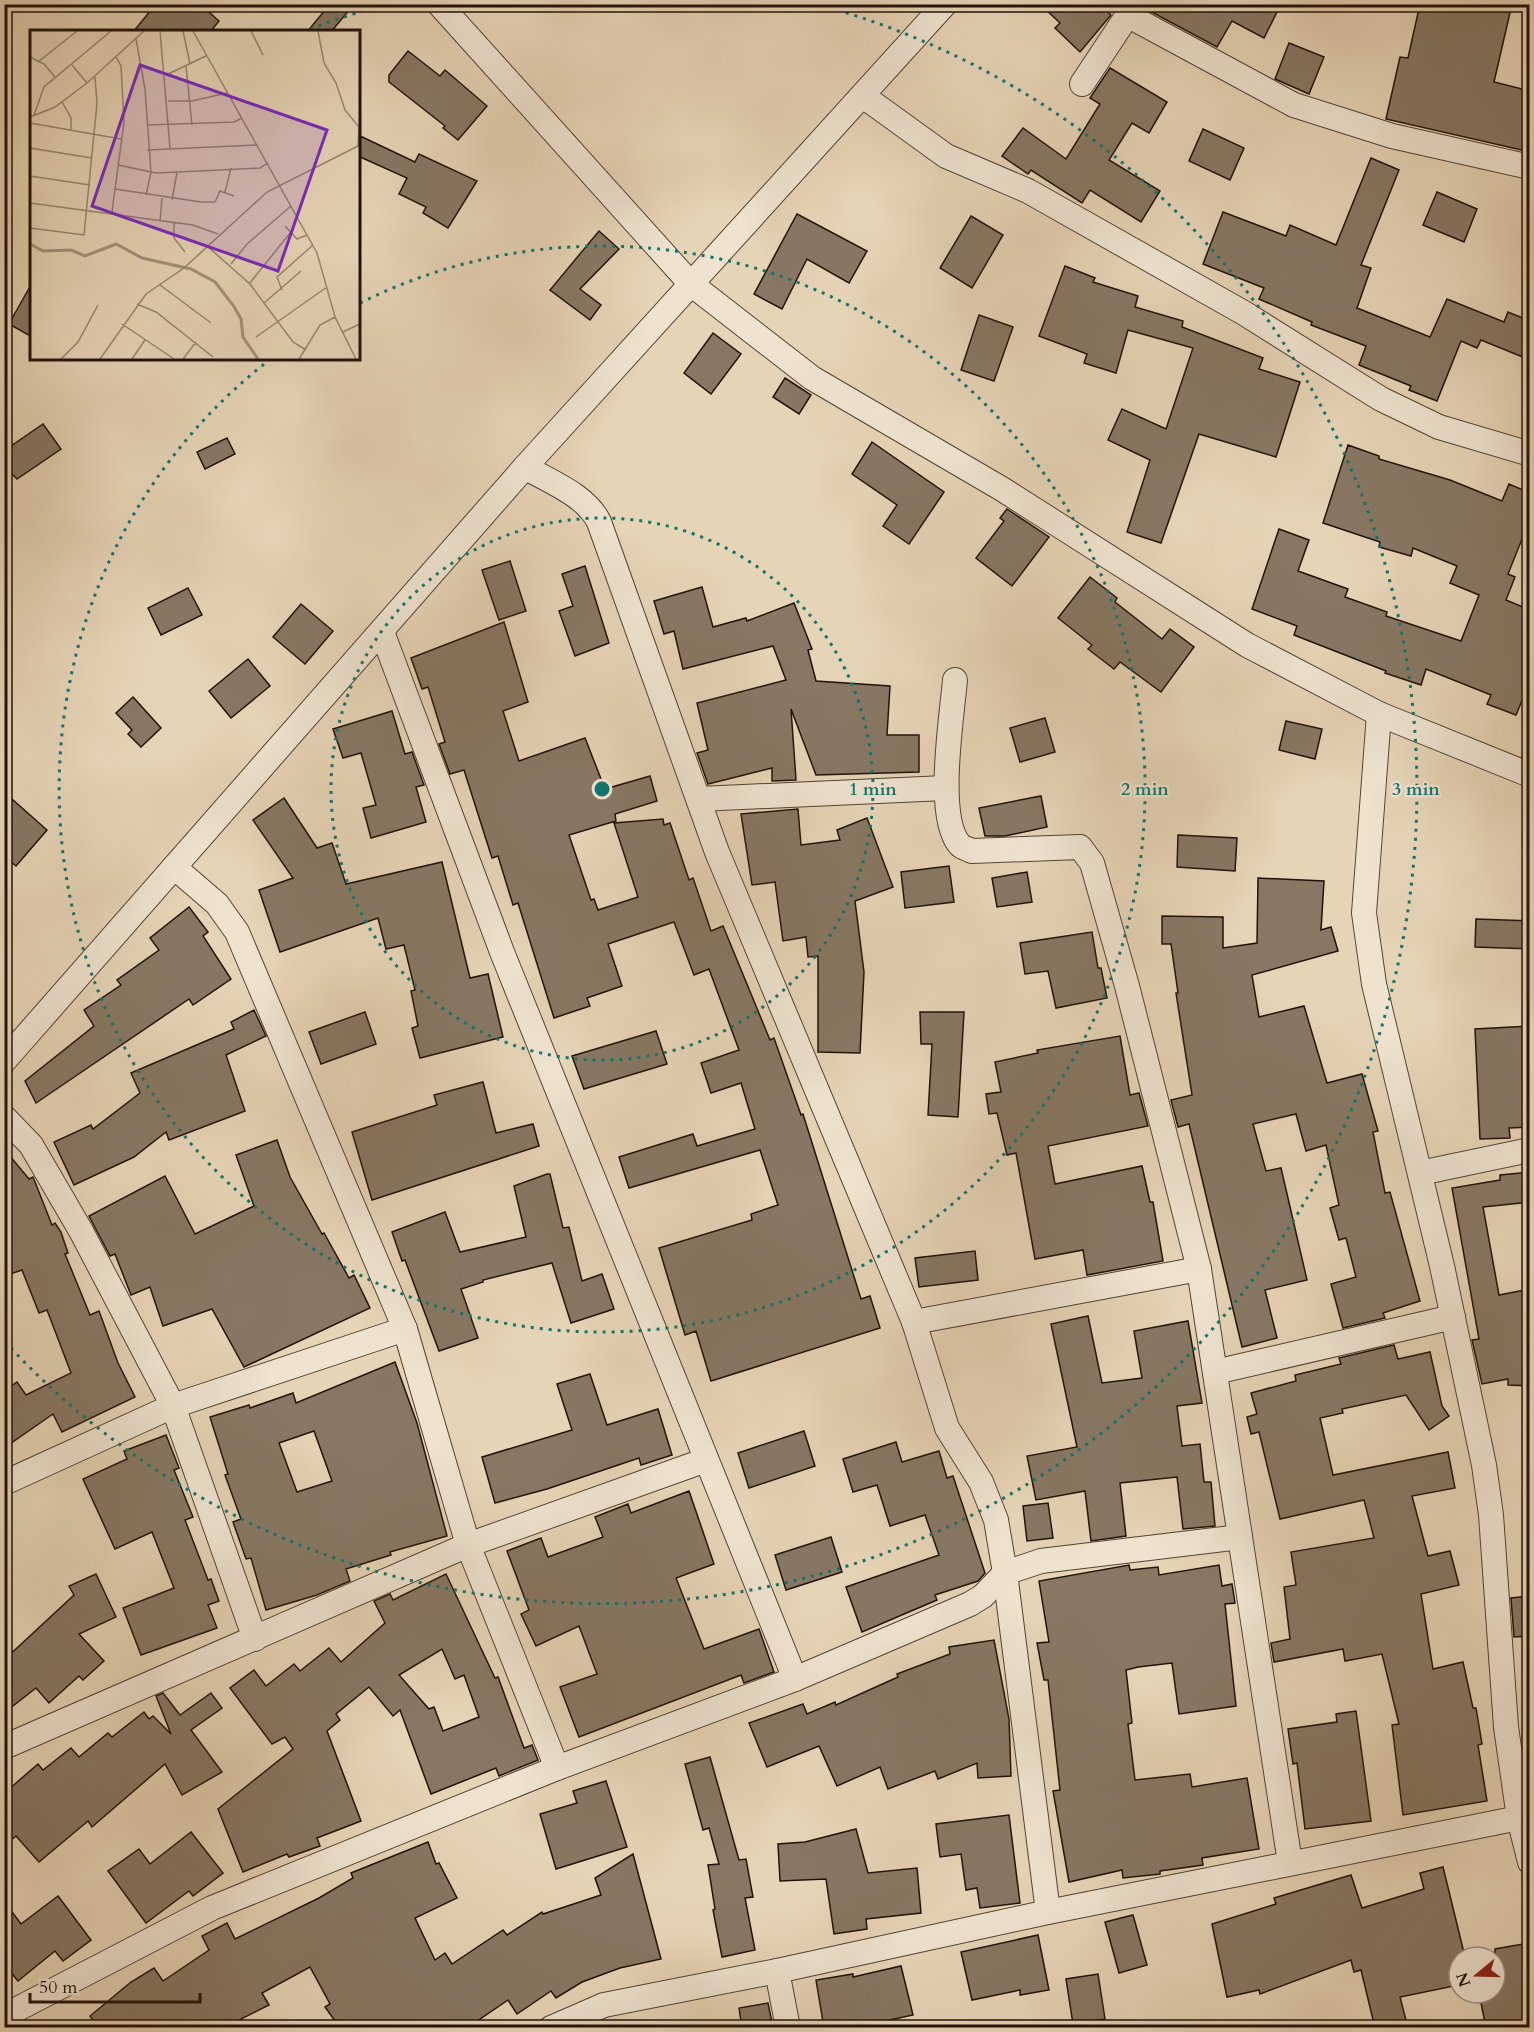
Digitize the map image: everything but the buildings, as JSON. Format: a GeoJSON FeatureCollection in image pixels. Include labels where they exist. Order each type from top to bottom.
{"type":"FeatureCollection","features":[{"type":"Feature","properties":{"kind":"street"},"geometry":{"type":"LineString","coordinates":[[439,4],[691,284],[812,378],[1002,489],[1247,645],[1379,714],[1529,774]]}},
{"type":"Feature","properties":{"kind":"street"},"geometry":{"type":"LineString","coordinates":[[4,1061],[525,467],[945,4]]}},
{"type":"Feature","properties":{"kind":"street"},"geometry":{"type":"LineString","coordinates":[[1082,84],[1132,10],[1294,105],[1392,136],[1530,167]]}},
{"type":"Feature","properties":{"kind":"street"},"geometry":{"type":"LineString","coordinates":[[863,96],[946,156],[1028,191],[1244,313],[1381,399],[1438,427],[1530,454]]}},
{"type":"Feature","properties":{"kind":"street"},"geometry":{"type":"LineString","coordinates":[[525,467],[593,511],[722,863],[914,1322],[947,1428],[981,1482],[996,1520],[1005,1573],[1048,1912]]}},
{"type":"Feature","properties":{"kind":"street"},"geometry":{"type":"LineString","coordinates":[[382,632],[501,952],[795,1679]]}},
{"type":"Feature","properties":{"kind":"street"},"geometry":{"type":"LineString","coordinates":[[955,680],[945,788],[953,834],[961,846],[972,851],[1080,848],[1092,863],[1130,998],[1199,1269],[1290,1863]]}},
{"type":"Feature","properties":{"kind":"street"},"geometry":{"type":"LineString","coordinates":[[1379,714],[1364,913],[1374,984],[1453,1317],[1484,1466],[1491,1515],[1506,1727],[1519,1818],[1530,1862]]}},
{"type":"Feature","properties":{"kind":"street"},"geometry":{"type":"LineString","coordinates":[[699,799],[945,788]]}},
{"type":"Feature","properties":{"kind":"street"},"geometry":{"type":"LineString","coordinates":[[174,867],[217,904],[237,932],[405,1329],[468,1545],[556,1768]]}},
{"type":"Feature","properties":{"kind":"street"},"geometry":{"type":"LineString","coordinates":[[4,1117],[31,1145],[81,1231],[173,1406],[255,1639]]}},
{"type":"Feature","properties":{"kind":"street"},"geometry":{"type":"LineString","coordinates":[[1420,1173],[1530,1150]]}},
{"type":"Feature","properties":{"kind":"street"},"geometry":{"type":"LineString","coordinates":[[914,1322],[1199,1269]]}},
{"type":"Feature","properties":{"kind":"street"},"geometry":{"type":"LineString","coordinates":[[1215,1372],[1453,1317]]}},
{"type":"Feature","properties":{"kind":"street"},"geometry":{"type":"LineString","coordinates":[[4,1483],[173,1406],[405,1329]]}},
{"type":"Feature","properties":{"kind":"street"},"geometry":{"type":"LineString","coordinates":[[5,1745],[255,1639],[468,1545],[706,1460]]}},
{"type":"Feature","properties":{"kind":"street"},"geometry":{"type":"LineString","coordinates":[[4,2016],[212,1908],[556,1768],[795,1679],[970,1604],[983,1596],[1005,1573],[1041,1561],[1240,1537]]}},
{"type":"Feature","properties":{"kind":"street"},"geometry":{"type":"LineString","coordinates":[[551,2028],[604,2005],[777,1971],[1048,1912],[1519,1818]]}},
{"type":"Feature","properties":{"kind":"street"},"geometry":{"type":"LineString","coordinates":[[777,1971],[788,2028]]}}]}
